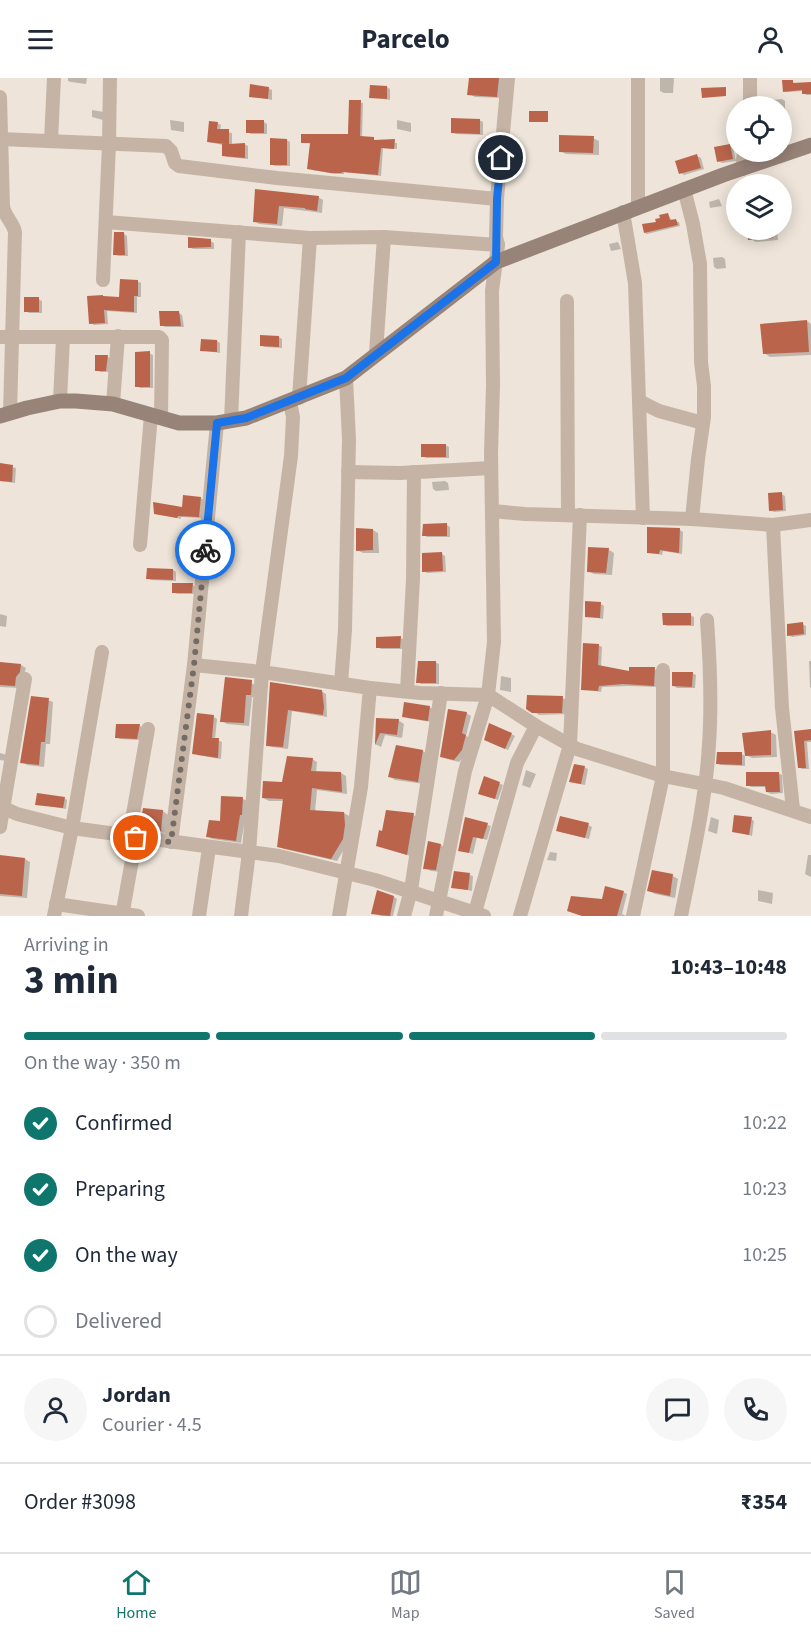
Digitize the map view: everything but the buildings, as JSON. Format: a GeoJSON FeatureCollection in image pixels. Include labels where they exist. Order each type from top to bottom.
{"type":"FeatureCollection","features":[{"type":"Feature","properties":{"kind":"street"},"geometry":{"type":"LineString","coordinates":[[51,141],[54,78]]}},
{"type":"Feature","properties":{"kind":"street"},"geometry":{"type":"LineString","coordinates":[[103,280],[110,78]]}},
{"type":"Feature","properties":{"kind":"street"},"geometry":{"type":"LineString","coordinates":[[436,916],[465,771],[488,695],[494,642],[491,468],[494,386],[492,291],[498,245],[496,237],[497,199],[508,78]]}},
{"type":"Feature","properties":{"kind":"street"},"geometry":{"type":"LineString","coordinates":[[638,78],[631,209],[643,518]]}},
{"type":"Feature","properties":{"kind":"street"},"geometry":{"type":"LineString","coordinates":[[750,78],[750,96]]}},
{"type":"Feature","properties":{"kind":"street"},"geometry":{"type":"LineString","coordinates":[[0,98],[3,206],[5,215],[14,226],[15,232],[6,337],[5,414],[60,401],[76,401],[113,404],[179,423],[224,422],[246,418],[346,378],[496,262],[684,189],[811,144]]}},
{"type":"Feature","properties":{"kind":"street"},"geometry":{"type":"LineString","coordinates":[[1,139],[166,146],[179,166],[497,199]]}},
{"type":"Feature","properties":{"kind":"street"},"geometry":{"type":"LineString","coordinates":[[742,169],[743,162]]}},
{"type":"Feature","properties":{"kind":"street"},"geometry":{"type":"LineString","coordinates":[[684,189],[700,264],[701,362],[705,408],[692,519]]}},
{"type":"Feature","properties":{"kind":"street"},"geometry":{"type":"LineString","coordinates":[[106,222],[310,238],[384,237],[498,245]]}},
{"type":"Feature","properties":{"kind":"street"},"geometry":{"type":"LineString","coordinates":[[171,842],[224,422],[239,231]]}},
{"type":"Feature","properties":{"kind":"street"},"geometry":{"type":"LineString","coordinates":[[376,353],[384,237]]}},
{"type":"Feature","properties":{"kind":"street"},"geometry":{"type":"LineString","coordinates":[[241,916],[249,852],[262,672],[291,456],[294,400],[310,238]]}},
{"type":"Feature","properties":{"kind":"street"},"geometry":{"type":"LineString","coordinates":[[519,916],[570,745],[574,515],[567,301]]}},
{"type":"Feature","properties":{"kind":"street"},"geometry":{"type":"LineString","coordinates":[[6,337],[118,336],[161,339],[156,416],[140,545]]}},
{"type":"Feature","properties":{"kind":"street"},"geometry":{"type":"LineString","coordinates":[[113,404],[118,336]]}},
{"type":"Feature","properties":{"kind":"street"},"geometry":{"type":"LineString","coordinates":[[60,401],[63,338]]}},
{"type":"Feature","properties":{"kind":"street"},"geometry":{"type":"LineString","coordinates":[[341,684],[345,630],[349,440],[346,378]]}},
{"type":"Feature","properties":{"kind":"street"},"geometry":{"type":"LineString","coordinates":[[639,401],[659,411],[703,423]]}},
{"type":"Feature","properties":{"kind":"street"},"geometry":{"type":"LineString","coordinates":[[348,472],[414,472],[491,468]]}},
{"type":"Feature","properties":{"kind":"street"},"geometry":{"type":"LineString","coordinates":[[408,692],[413,579],[414,472]]}},
{"type":"Feature","properties":{"kind":"street"},"geometry":{"type":"LineString","coordinates":[[492,511],[692,519],[773,525],[811,520]]}},
{"type":"Feature","properties":{"kind":"street"},"geometry":{"type":"LineString","coordinates":[[773,525],[782,708],[793,810]]}},
{"type":"Feature","properties":{"kind":"street"},"geometry":{"type":"LineString","coordinates":[[681,916],[704,785],[711,712],[707,620]]}},
{"type":"Feature","properties":{"kind":"street"},"geometry":{"type":"LineString","coordinates":[[102,652],[72,828],[55,910],[138,916]]}},
{"type":"Feature","properties":{"kind":"street"},"geometry":{"type":"LineString","coordinates":[[194,665],[408,692],[488,695],[536,726],[578,749],[663,776],[724,788],[811,817]]}},
{"type":"Feature","properties":{"kind":"street"},"geometry":{"type":"LineString","coordinates":[[633,916],[663,776],[663,670]]}},
{"type":"Feature","properties":{"kind":"street"},"geometry":{"type":"LineString","coordinates":[[0,827],[25,679]]}},
{"type":"Feature","properties":{"kind":"street"},"geometry":{"type":"LineString","coordinates":[[339,916],[361,787],[370,688]]}},
{"type":"Feature","properties":{"kind":"street"},"geometry":{"type":"LineString","coordinates":[[404,916],[411,890],[441,693]]}},
{"type":"Feature","properties":{"kind":"street"},"geometry":{"type":"LineString","coordinates":[[2,806],[17,814],[72,828],[279,856],[411,890],[478,915],[517,763],[536,726]]}},
{"type":"Feature","properties":{"kind":"street"},"geometry":{"type":"LineString","coordinates":[[122,915],[148,729]]}},
{"type":"Feature","properties":{"kind":"street"},"geometry":{"type":"LineString","coordinates":[[199,916],[209,848]]}},
{"type":"Feature","properties":{"kind":"way so far"},"geometry":{"type":"LineString","coordinates":[[136,838],[171,842],[194,665],[205,550]]}},
{"type":"Feature","properties":{"kind":"route"},"geometry":{"type":"LineString","coordinates":[[205,550],[217,423],[246,418],[346,378],[496,262],[497,199],[501,158]]}}]}
